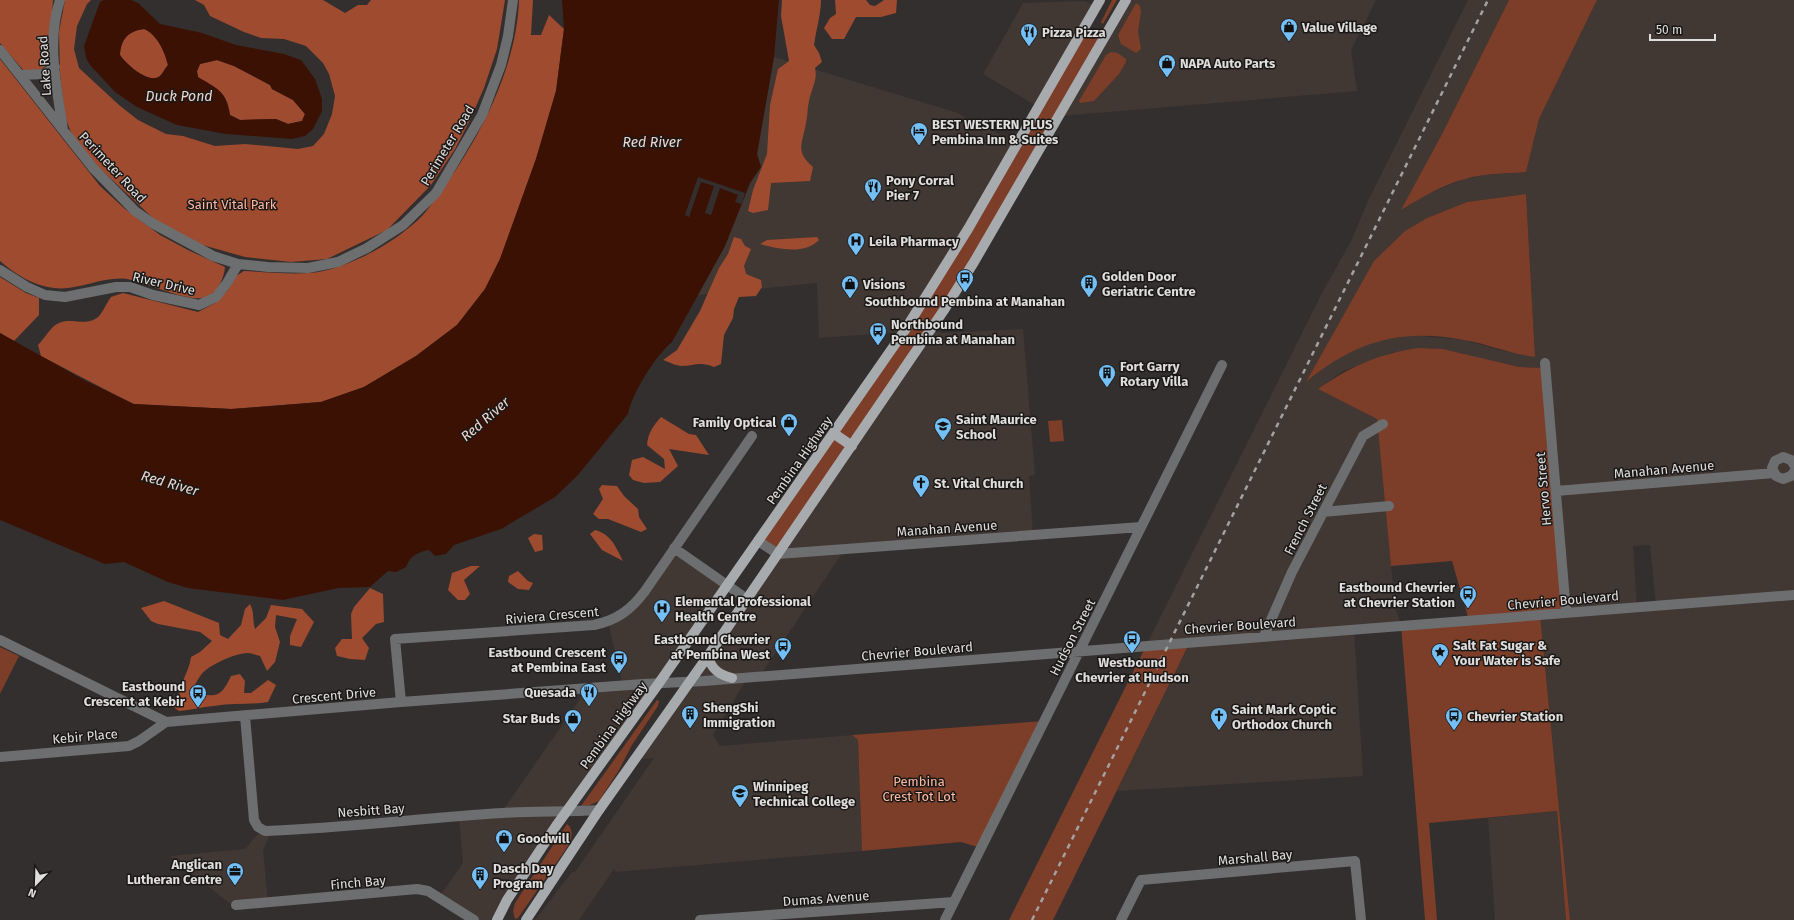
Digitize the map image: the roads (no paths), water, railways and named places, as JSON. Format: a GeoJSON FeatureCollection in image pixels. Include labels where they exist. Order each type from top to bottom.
{"type":"FeatureCollection","features":[{"type":"Feature","properties":{"kind":"main road","name":"Pembina Highway"},"geometry":{"type":"LineString","coordinates":[[497,920],[507,900],[565,812],[659,683],[931,289],[1100,0]]}},
{"type":"Feature","properties":{"kind":"main road"},"geometry":{"type":"LineString","coordinates":[[526,920],[599,810],[688,682],[708,656],[926,336],[974,262],[1126,0]]}},
{"type":"Feature","properties":{"kind":"main road"},"geometry":{"type":"LineString","coordinates":[[833,433],[852,446]]}},
{"type":"Feature","properties":{"kind":"main road"},"geometry":{"type":"LineString","coordinates":[[708,656],[709,663],[715,671],[732,678]]}},
{"type":"Feature","properties":{"kind":"street","name":"Lake Road"},"geometry":{"type":"LineString","coordinates":[[60,0],[54,35],[55,67],[63,130]]}},
{"type":"Feature","properties":{"kind":"street","name":"Perimeter Road"},"geometry":{"type":"LineString","coordinates":[[0,50],[93,168],[134,211],[190,245],[213,256],[238,264],[268,267],[308,268],[338,262],[367,248],[403,225],[436,193],[482,115],[501,64],[508,36],[513,0]]}},
{"type":"Feature","properties":{"kind":"street"},"geometry":{"type":"LineString","coordinates":[[20,75],[44,74],[55,67]]}},
{"type":"Feature","properties":{"kind":"street","name":"River Drive"},"geometry":{"type":"LineString","coordinates":[[0,270],[27,287],[45,295],[65,297],[116,287],[130,288],[153,295],[199,305],[216,296],[227,283],[238,264]]}},
{"type":"Feature","properties":{"kind":"street","name":"Hervo Street"},"geometry":{"type":"LineString","coordinates":[[1546,363],[1566,612]]}},
{"type":"Feature","properties":{"kind":"street","name":"Hudson Street"},"geometry":{"type":"LineString","coordinates":[[945,920],[1222,365]]}},
{"type":"Feature","properties":{"kind":"street","name":"French Street"},"geometry":{"type":"LineString","coordinates":[[1264,636],[1292,572],[1363,436],[1383,424]]}},
{"type":"Feature","properties":{"kind":"street","name":"Riviera Crescent"},"geometry":{"type":"LineString","coordinates":[[400,702],[395,639],[562,629],[608,622],[623,614],[637,602],[752,436]]}},
{"type":"Feature","properties":{"kind":"street"},"geometry":{"type":"LineString","coordinates":[[1774,473],[1773,464],[1779,457],[1787,457],[1794,465]]}},
{"type":"Feature","properties":{"kind":"street","name":"Manahan Avenue"},"geometry":{"type":"LineString","coordinates":[[1556,491],[1774,473],[1776,476],[1783,479],[1788,478],[1794,472]]}},
{"type":"Feature","properties":{"kind":"street"},"geometry":{"type":"LineString","coordinates":[[1323,512],[1389,506]]}},
{"type":"Feature","properties":{"kind":"street","name":"Manahan Avenue"},"geometry":{"type":"LineString","coordinates":[[778,554],[1141,527]]}},
{"type":"Feature","properties":{"kind":"street"},"geometry":{"type":"LineString","coordinates":[[758,541],[778,554]]}},
{"type":"Feature","properties":{"kind":"street"},"geometry":{"type":"LineString","coordinates":[[674,548],[747,599]]}},
{"type":"Feature","properties":{"kind":"street","name":"Chevrier Boulevard"},"geometry":{"type":"LineString","coordinates":[[688,682],[1794,595]]}},
{"type":"Feature","properties":{"kind":"street"},"geometry":{"type":"LineString","coordinates":[[0,640],[166,722]]}},
{"type":"Feature","properties":{"kind":"street","name":"Crescent Drive"},"geometry":{"type":"LineString","coordinates":[[166,722],[400,702],[688,682]]}},
{"type":"Feature","properties":{"kind":"street","name":"Nesbitt Bay"},"geometry":{"type":"LineString","coordinates":[[245,716],[254,820],[258,827],[265,831],[501,813],[553,810],[565,812],[599,810]]}},
{"type":"Feature","properties":{"kind":"street","name":"Kebir Place"},"geometry":{"type":"LineString","coordinates":[[0,757],[129,746],[139,741],[166,722]]}},
{"type":"Feature","properties":{"kind":"street","name":"Marshall Bay"},"geometry":{"type":"LineString","coordinates":[[1121,920],[1141,880],[1355,861],[1361,920]]}},
{"type":"Feature","properties":{"kind":"street","name":"Finch Bay"},"geometry":{"type":"LineString","coordinates":[[236,905],[417,890],[428,891],[474,920]]}},
{"type":"Feature","properties":{"kind":"street","name":"Dumas Avenue"},"geometry":{"type":"LineString","coordinates":[[700,920],[954,902]]}},
{"type":"Feature","properties":{"kind":"water","name":"Duck Pond"},"geometry":{"type":"Polygon","coordinates":[[[104,0],[131,0],[138,3],[160,24],[202,33],[236,45],[284,54],[301,60],[315,79],[322,99],[322,111],[313,129],[305,136],[292,139],[226,134],[177,125],[137,107],[115,92],[90,65],[86,58],[84,46],[100,2],[104,0]],[[144,29],[138,30],[126,37],[122,44],[120,55],[132,68],[144,76],[155,78],[160,76],[168,65],[157,39],[149,31],[144,29]],[[217,60],[200,64],[197,71],[198,77],[220,91],[226,100],[230,115],[240,120],[276,119],[288,124],[302,121],[305,114],[293,100],[272,89],[270,85],[234,66],[217,60]]]}},
{"type":"Feature","properties":{"kind":"water","name":"Red River"},"geometry":{"type":"Polygon","coordinates":[[[562,0],[779,0],[774,57],[757,154],[761,167],[750,183],[725,246],[672,342],[652,365],[639,385],[630,405],[628,414],[577,476],[555,497],[501,529],[454,545],[446,554],[435,556],[429,550],[418,553],[412,557],[406,567],[396,572],[388,571],[370,587],[338,588],[283,600],[188,588],[168,582],[124,562],[105,564],[0,520],[0,333],[84,380],[134,404],[231,409],[321,402],[364,387],[416,356],[457,325],[485,289],[500,259],[536,159],[556,91],[564,29],[562,0]]]}},
{"type":"Feature","properties":{"kind":"railway"},"geometry":{"type":"LineString","coordinates":[[1032,920],[1488,0]]}},
{"type":"Feature","properties":{"kind":"place","name":"Value Village"},"geometry":{"type":"Point","coordinates":[1289,42]}},
{"type":"Feature","properties":{"kind":"place","name":"Pizza Pizza"},"geometry":{"type":"Point","coordinates":[1029,47]}},
{"type":"Feature","properties":{"kind":"place","name":"NAPA Auto Parts"},"geometry":{"type":"Point","coordinates":[1167,78]}},
{"type":"Feature","properties":{"kind":"place","name":"BEST WESTERN PLUS Pembina Inn & Suites"},"geometry":{"type":"Point","coordinates":[919,146]}},
{"type":"Feature","properties":{"kind":"place","name":"Pony Corral Pier 7"},"geometry":{"type":"Point","coordinates":[873,202]}},
{"type":"Feature","properties":{"kind":"place","name":"Leila Pharmacy"},"geometry":{"type":"Point","coordinates":[856,256]}},
{"type":"Feature","properties":{"kind":"place","name":"Southbound Pembina at Manahan"},"geometry":{"type":"Point","coordinates":[965,293]}},
{"type":"Feature","properties":{"kind":"place","name":"Golden Door Geriatric Centre"},"geometry":{"type":"Point","coordinates":[1089,298]}},
{"type":"Feature","properties":{"kind":"place","name":"Visions"},"geometry":{"type":"Point","coordinates":[850,299]}},
{"type":"Feature","properties":{"kind":"place","name":"Northbound Pembina at Manahan"},"geometry":{"type":"Point","coordinates":[878,346]}},
{"type":"Feature","properties":{"kind":"place","name":"Fort Garry Rotary Villa"},"geometry":{"type":"Point","coordinates":[1107,388]}},
{"type":"Feature","properties":{"kind":"place","name":"Family Optical"},"geometry":{"type":"Point","coordinates":[789,437]}},
{"type":"Feature","properties":{"kind":"place","name":"Saint Maurice School"},"geometry":{"type":"Point","coordinates":[943,441]}},
{"type":"Feature","properties":{"kind":"place","name":"St. Vital Church"},"geometry":{"type":"Point","coordinates":[921,498]}},
{"type":"Feature","properties":{"kind":"place","name":"Eastbound Chevrier at Chevrier Station"},"geometry":{"type":"Point","coordinates":[1468,609]}},
{"type":"Feature","properties":{"kind":"place","name":"Elemental Professional Health Centre"},"geometry":{"type":"Point","coordinates":[662,623]}},
{"type":"Feature","properties":{"kind":"place","name":"Westbound Chevrier at Hudson"},"geometry":{"type":"Point","coordinates":[1132,654]}},
{"type":"Feature","properties":{"kind":"place","name":"Eastbound Chevrier at Pembina West"},"geometry":{"type":"Point","coordinates":[783,661]}},
{"type":"Feature","properties":{"kind":"place","name":"Salt Fat Sugar & Your Water is Safe"},"geometry":{"type":"Point","coordinates":[1440,667]}},
{"type":"Feature","properties":{"kind":"place","name":"Eastbound Crescent at Pembina East"},"geometry":{"type":"Point","coordinates":[619,674]}},
{"type":"Feature","properties":{"kind":"place","name":"Quesada"},"geometry":{"type":"Point","coordinates":[589,707]}},
{"type":"Feature","properties":{"kind":"place","name":"Eastbound Crescent at Kebir"},"geometry":{"type":"Point","coordinates":[198,708]}},
{"type":"Feature","properties":{"kind":"place","name":"ShengShi Immigration"},"geometry":{"type":"Point","coordinates":[690,729]}},
{"type":"Feature","properties":{"kind":"place","name":"Saint Mark Coptic Orthodox Church"},"geometry":{"type":"Point","coordinates":[1219,731]}},
{"type":"Feature","properties":{"kind":"place","name":"Chevrier Station"},"geometry":{"type":"Point","coordinates":[1454,731]}},
{"type":"Feature","properties":{"kind":"place","name":"Star Buds"},"geometry":{"type":"Point","coordinates":[573,733]}},
{"type":"Feature","properties":{"kind":"place","name":"Winnipeg Technical College"},"geometry":{"type":"Point","coordinates":[740,808]}},
{"type":"Feature","properties":{"kind":"place","name":"Goodwill"},"geometry":{"type":"Point","coordinates":[504,853]}},
{"type":"Feature","properties":{"kind":"place","name":"Anglican Lutheran Centre"},"geometry":{"type":"Point","coordinates":[235,886]}},
{"type":"Feature","properties":{"kind":"place","name":"Dasch Day Program"},"geometry":{"type":"Point","coordinates":[480,890]}},
{"type":"Feature","properties":{"kind":"park label","name":"Saint Vital Park"},"geometry":{"type":"Point","coordinates":[232,204]}},
{"type":"Feature","properties":{"kind":"park label","name":"Pembina Crest Tot Lot"},"geometry":{"type":"Point","coordinates":[919,788]}}]}
